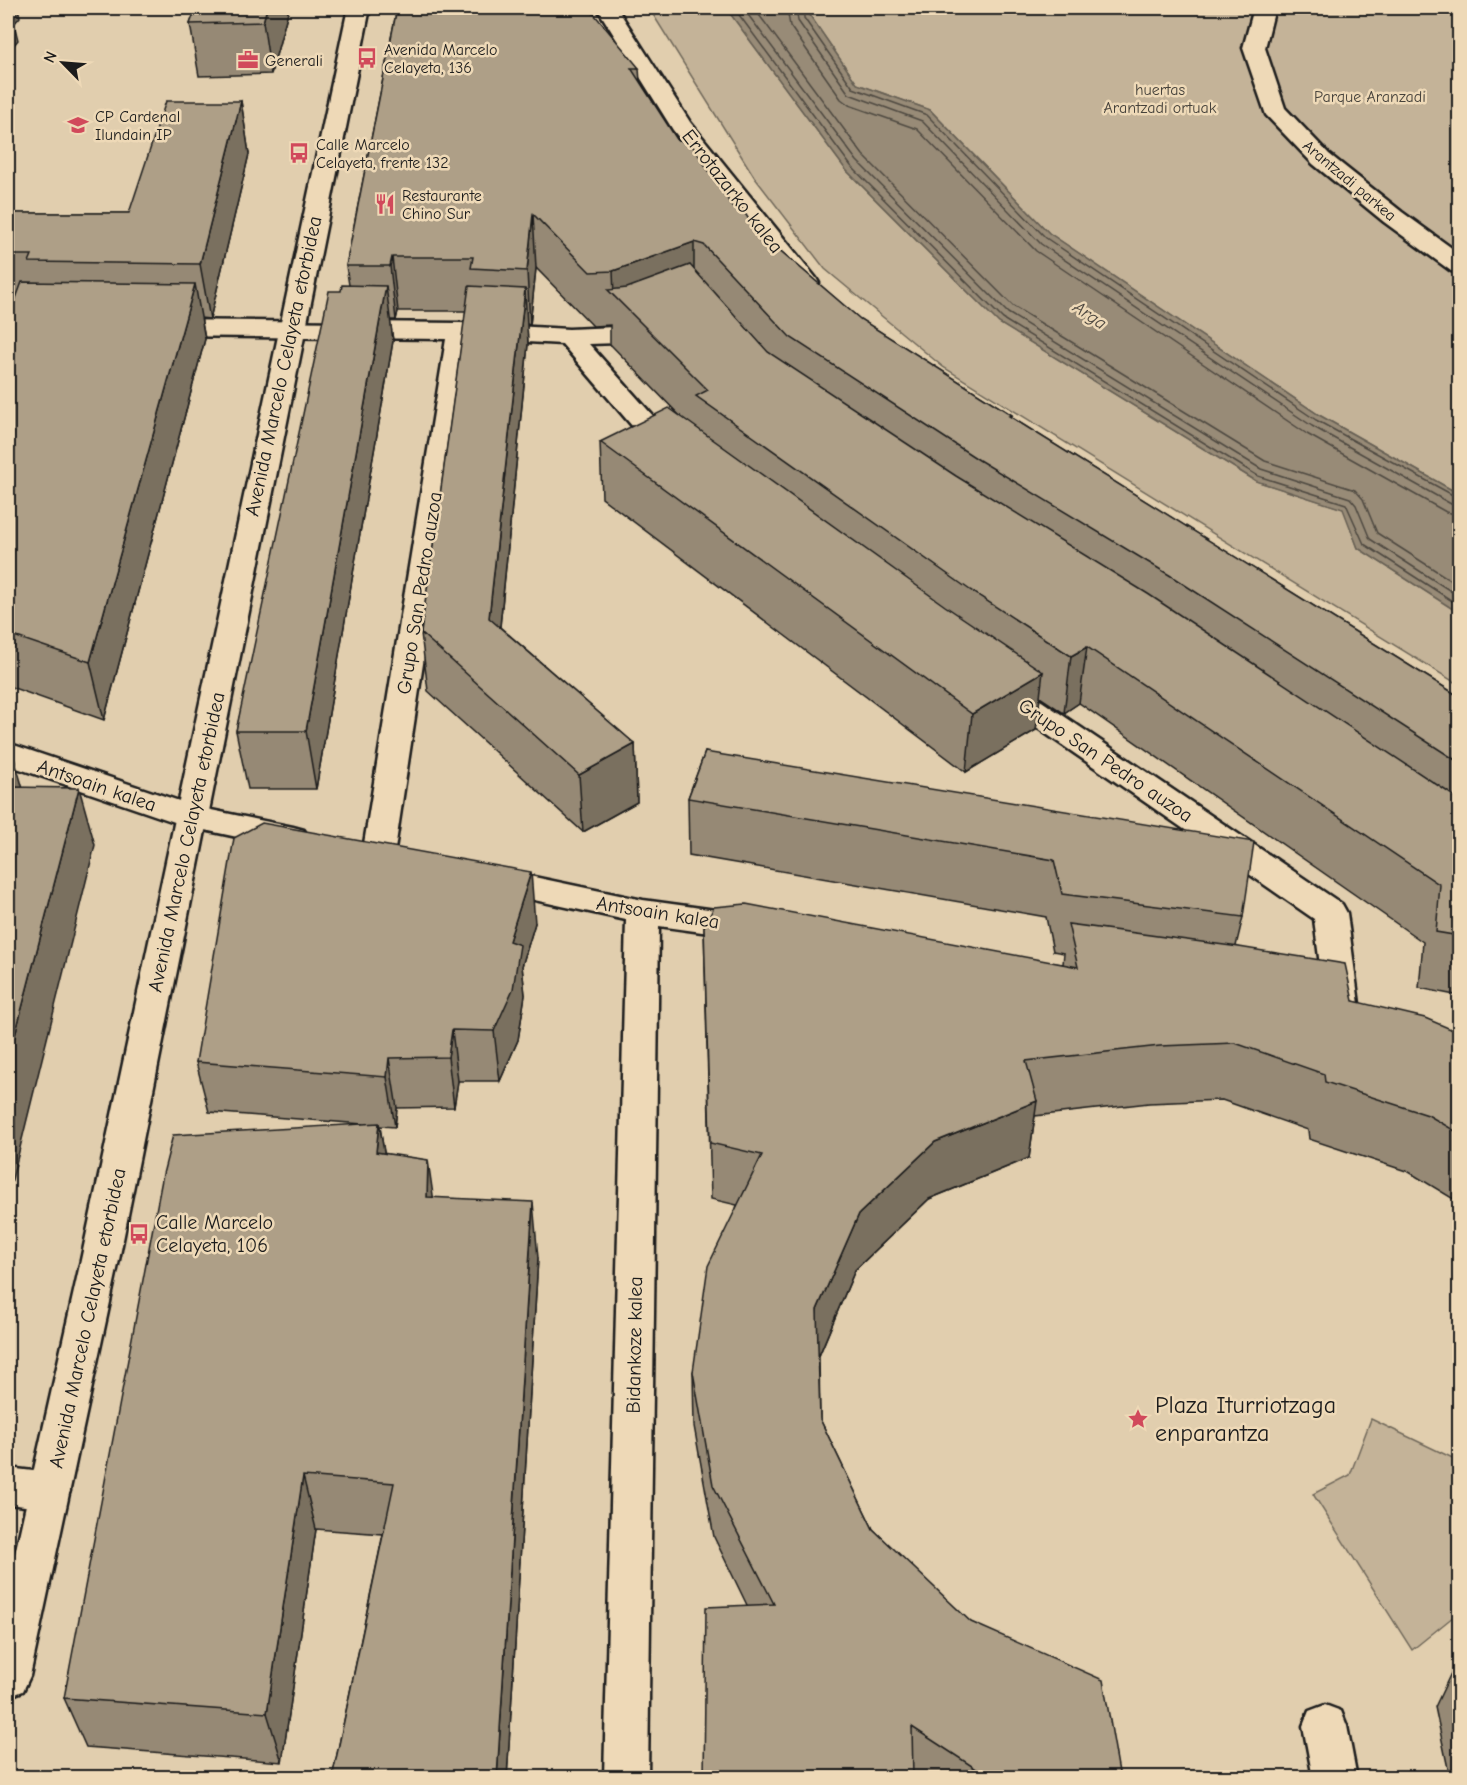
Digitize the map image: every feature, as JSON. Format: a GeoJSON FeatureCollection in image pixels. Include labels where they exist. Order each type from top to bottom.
{"type":"FeatureCollection","features":[{"type":"Feature","properties":{"kind":"street","name":"Avenida Marcelo Celayeta etorbidea"},"geometry":{"type":"LineString","coordinates":[[8,1676],[50,1491],[192,817],[290,329],[359,8]]}},
{"type":"Feature","properties":{"kind":"street","name":"Errotazarko kalea"},"geometry":{"type":"LineString","coordinates":[[607,8],[681,125],[797,273],[822,298]]}},
{"type":"Feature","properties":{"kind":"street","name":"Arantzadi parkea"},"geometry":{"type":"LineString","coordinates":[[1264,8],[1254,48],[1274,110],[1321,159],[1393,217],[1460,266]]}},
{"type":"Feature","properties":{"kind":"street"},"geometry":{"type":"LineString","coordinates":[[138,328],[460,330],[569,337],[619,335],[673,314]]}},
{"type":"Feature","properties":{"kind":"street","name":"Grupo San Pedro auzoa"},"geometry":{"type":"LineString","coordinates":[[378,856],[460,330]]}},
{"type":"Feature","properties":{"kind":"street"},"geometry":{"type":"LineString","coordinates":[[569,337],[661,442],[699,469]]}},
{"type":"Feature","properties":{"kind":"street","name":"Grupo San Pedro auzoa"},"geometry":{"type":"LineString","coordinates":[[982,675],[1330,913],[1342,1004]]}},
{"type":"Feature","properties":{"kind":"street","name":"Antsoain kalea"},"geometry":{"type":"LineString","coordinates":[[8,754],[192,817],[413,864]]}},
{"type":"Feature","properties":{"kind":"street","name":"Antsoain kalea"},"geometry":{"type":"LineString","coordinates":[[459,873],[643,912],[785,931]]}},
{"type":"Feature","properties":{"kind":"street","name":"Bidankoze kalea"},"geometry":{"type":"LineString","coordinates":[[626,1778],[643,912]]}},
{"type":"Feature","properties":{"kind":"street"},"geometry":{"type":"LineString","coordinates":[[1307,1000],[1342,1004],[1374,1015]]}},
{"type":"Feature","properties":{"kind":"street"},"geometry":{"type":"LineString","coordinates":[[8,1486],[50,1491]]}},
{"type":"Feature","properties":{"kind":"street"},"geometry":{"type":"LineString","coordinates":[[1325,1726],[1335,1778]]}},
{"type":"Feature","properties":{"kind":"green space"},"geometry":{"type":"Polygon","coordinates":[[[649,8],[726,8],[846,170],[999,323],[1256,481],[1344,509],[1358,548],[1459,613],[1459,685],[943,367],[825,269],[755,178],[649,8]]]}},
{"type":"Feature","properties":{"kind":"green space"},"geometry":{"type":"Polygon","coordinates":[[[810,8],[1459,8],[1459,494],[1319,415],[1049,233],[930,110],[857,84],[809,14],[810,8]]]}},
{"type":"Feature","properties":{"kind":"green space"},"geometry":{"type":"Polygon","coordinates":[[[1371,1419],[1459,1461],[1459,1612],[1412,1650],[1313,1494],[1350,1475],[1371,1419]]]}},
{"type":"Feature","properties":{"kind":"water","name":"Arga"},"geometry":{"type":"Polygon","coordinates":[[[726,8],[810,8],[809,14],[857,84],[930,110],[1049,233],[1319,415],[1459,494],[1459,613],[1358,548],[1343,509],[1256,481],[999,323],[846,170],[726,8]]]}},
{"type":"Feature","properties":{"kind":"building"},"geometry":{"type":"Polygon","coordinates":[[[196,8],[267,8],[263,22],[190,24],[196,8]]]}},
{"type":"Feature","properties":{"kind":"building"},"geometry":{"type":"Polygon","coordinates":[[[397,8],[589,8],[639,68],[631,68],[678,141],[690,142],[732,206],[741,207],[755,229],[860,319],[1012,415],[1009,416],[1460,697],[1460,763],[1171,576],[979,460],[790,337],[704,245],[694,242],[613,271],[590,272],[533,214],[527,271],[471,268],[473,257],[392,257],[390,266],[346,266],[397,8]]]}},
{"type":"Feature","properties":{"kind":"building"},"geometry":{"type":"Polygon","coordinates":[[[166,101],[241,101],[200,264],[29,262],[32,255],[8,255],[8,213],[129,213],[166,101]]]}},
{"type":"Feature","properties":{"kind":"building"},"geometry":{"type":"Polygon","coordinates":[[[690,265],[768,352],[956,476],[1148,594],[1460,800],[1460,936],[1436,932],[1440,885],[1087,647],[1071,656],[970,590],[696,396],[708,390],[608,290],[627,288],[690,265]]]}},
{"type":"Feature","properties":{"kind":"building"},"geometry":{"type":"Polygon","coordinates":[[[22,282],[195,284],[90,662],[8,634],[8,320],[22,282]]]}},
{"type":"Feature","properties":{"kind":"building"},"geometry":{"type":"Polygon","coordinates":[[[342,285],[386,286],[306,731],[236,731],[329,291],[341,291],[342,285]]]}},
{"type":"Feature","properties":{"kind":"building"},"geometry":{"type":"Polygon","coordinates":[[[469,286],[525,289],[489,618],[635,744],[579,775],[421,633],[469,286]]]}},
{"type":"Feature","properties":{"kind":"building"},"geometry":{"type":"Polygon","coordinates":[[[669,408],[945,606],[1043,672],[972,714],[600,442],[669,408]]]}},
{"type":"Feature","properties":{"kind":"building"},"geometry":{"type":"Polygon","coordinates":[[[8,751],[12,751],[8,770],[8,751]]]}},
{"type":"Feature","properties":{"kind":"building"},"geometry":{"type":"Polygon","coordinates":[[[705,752],[1254,842],[1243,917],[1062,894],[1054,860],[688,798],[705,752]]]}},
{"type":"Feature","properties":{"kind":"building"},"geometry":{"type":"Polygon","coordinates":[[[8,787],[79,788],[8,1062],[8,787]]]}},
{"type":"Feature","properties":{"kind":"building"},"geometry":{"type":"Polygon","coordinates":[[[262,823],[531,872],[509,941],[520,945],[513,989],[494,1031],[452,1030],[448,1057],[389,1058],[387,1077],[196,1062],[234,838],[262,823]]]}},
{"type":"Feature","properties":{"kind":"building"},"geometry":{"type":"Polygon","coordinates":[[[746,904],[1078,967],[1068,924],[1345,964],[1353,1001],[1425,1018],[1460,1033],[1460,1134],[1428,1115],[1325,1082],[1324,1074],[1235,1043],[1160,1046],[1026,1061],[1037,1101],[935,1142],[859,1214],[817,1310],[820,1419],[873,1529],[971,1622],[1103,1680],[1120,1778],[996,1778],[984,1774],[912,1727],[913,1778],[704,1778],[706,1607],[774,1604],[713,1485],[693,1372],[708,1266],[762,1155],[710,1143],[704,927],[714,907],[746,904]]]}},
{"type":"Feature","properties":{"kind":"building"},"geometry":{"type":"Polygon","coordinates":[[[379,1123],[376,1152],[428,1160],[427,1197],[533,1202],[497,1778],[332,1778],[394,1483],[303,1476],[267,1713],[64,1698],[163,1174],[173,1135],[379,1123]]]}},
{"type":"Feature","properties":{"kind":"place","name":"Avenida Marcelo Celayeta, 136"},"geometry":{"type":"Point","coordinates":[367,58]}},
{"type":"Feature","properties":{"kind":"place","name":"Generali"},"geometry":{"type":"Point","coordinates":[248,60]}},
{"type":"Feature","properties":{"kind":"place","name":"CP Cardenal Ilundain IP"},"geometry":{"type":"Point","coordinates":[78,125]}},
{"type":"Feature","properties":{"kind":"place","name":"Calle Marcelo Celayeta, frente 132"},"geometry":{"type":"Point","coordinates":[299,153]}},
{"type":"Feature","properties":{"kind":"place","name":"Restaurante Chino Sur"},"geometry":{"type":"Point","coordinates":[385,204]}},
{"type":"Feature","properties":{"kind":"place","name":"Calle Marcelo Celayeta, 106"},"geometry":{"type":"Point","coordinates":[139,1234]}},
{"type":"Feature","properties":{"kind":"place","name":"Plaza Iturriotzaga enparantza"},"geometry":{"type":"Point","coordinates":[1138,1419]}},
{"type":"Feature","properties":{"kind":"park label","name":"Parque Aranzadi"},"geometry":{"type":"Point","coordinates":[1370,96]}},
{"type":"Feature","properties":{"kind":"park label","name":"huertas Arantzadi ortuak"},"geometry":{"type":"Point","coordinates":[1160,98]}}]}
